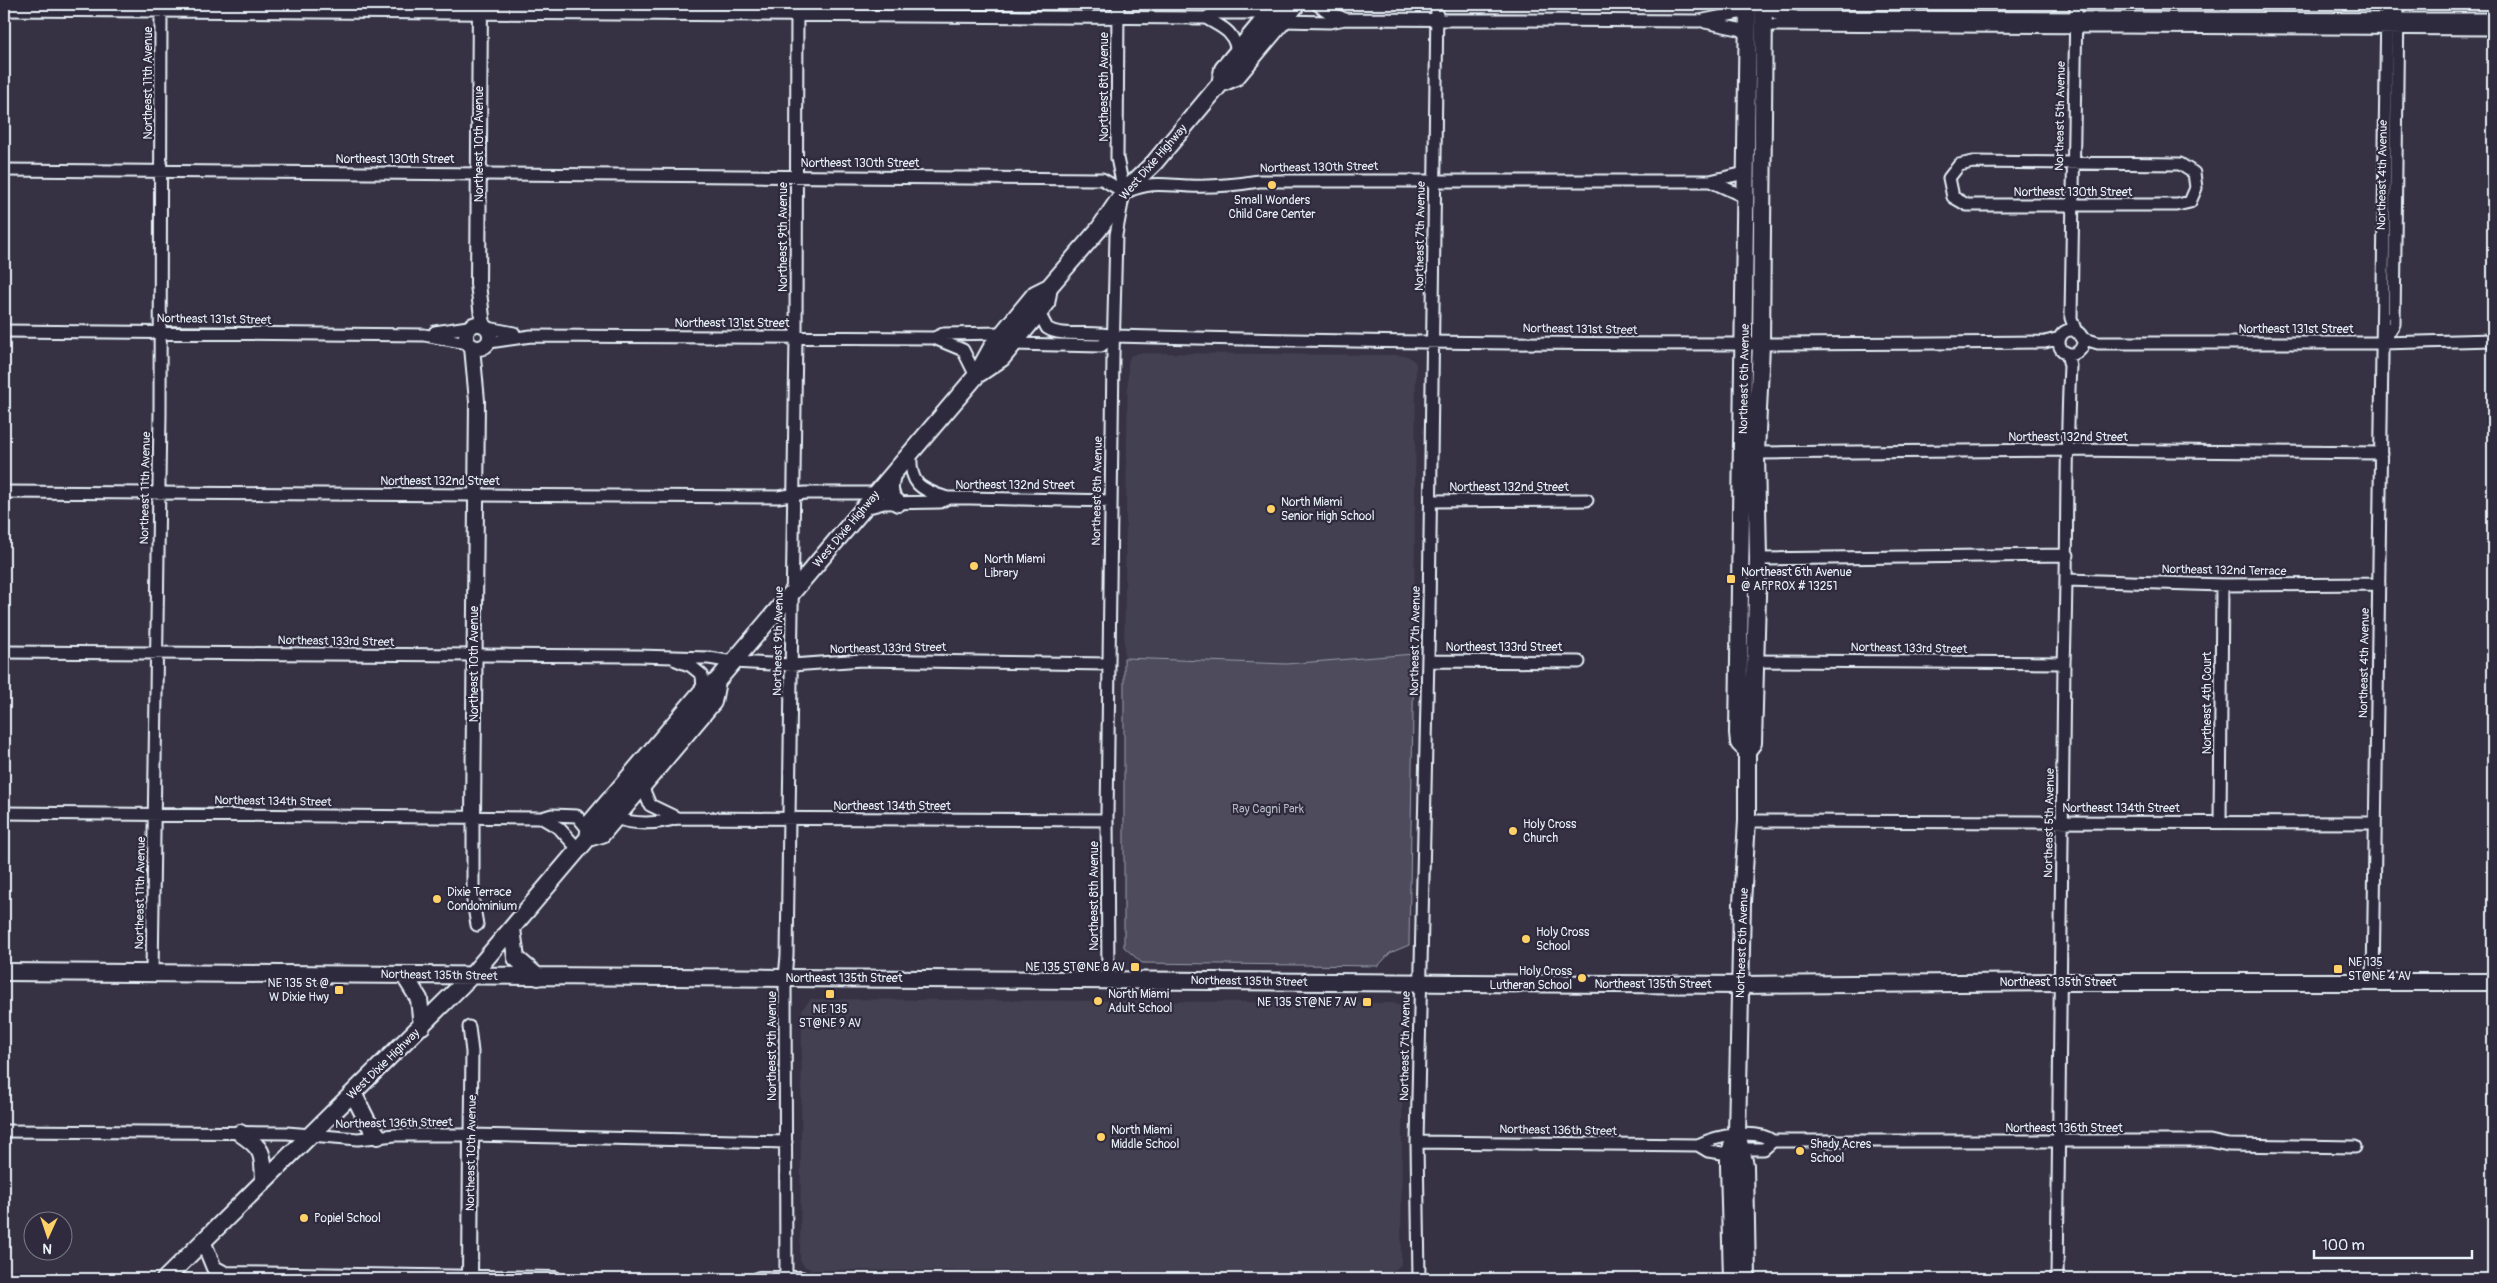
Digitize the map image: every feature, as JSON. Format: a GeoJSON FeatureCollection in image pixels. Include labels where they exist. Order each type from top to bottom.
{"type":"FeatureCollection","features":[{"type":"Feature","properties":{"kind":"main road","name":"West Dixie Highway"},"geometry":{"type":"LineString","coordinates":[[1220,84],[1223,69],[1236,52],[1276,13],[1297,4]]}},
{"type":"Feature","properties":{"kind":"main road"},"geometry":{"type":"LineString","coordinates":[[1756,6],[1764,25]]}},
{"type":"Feature","properties":{"kind":"main road"},"geometry":{"type":"LineString","coordinates":[[1756,6],[1756,28],[1763,63]]}},
{"type":"Feature","properties":{"kind":"main road","name":"Northeast 6th Avenue"},"geometry":{"type":"LineString","coordinates":[[1732,1279],[1740,985],[1747,821],[1747,751],[1752,743],[1758,559],[1756,453],[1745,198],[1748,31],[1756,6]]}},
{"type":"Feature","properties":{"kind":"main road","name":"West Dixie Highway"},"geometry":{"type":"LineString","coordinates":[[584,844],[591,822],[703,690],[717,681],[976,376],[1002,358],[1008,338],[1036,294],[1049,288],[1099,230],[1124,192],[1154,163],[1220,84],[1236,76],[1276,13]]}},
{"type":"Feature","properties":{"kind":"main road","name":"Northeast 6th Avenue"},"geometry":{"type":"LineString","coordinates":[[1747,751],[1738,742],[1739,633],[1764,112],[1764,25]]}},
{"type":"Feature","properties":{"kind":"main road","name":"West Dixie Highway"},"geometry":{"type":"LineString","coordinates":[[1008,338],[1039,313],[1046,304],[1049,288]]}},
{"type":"Feature","properties":{"kind":"main road"},"geometry":{"type":"LineString","coordinates":[[892,475],[889,485],[891,495],[898,502]]}},
{"type":"Feature","properties":{"kind":"main road"},"geometry":{"type":"LineString","coordinates":[[1739,633],[1754,661]]}},
{"type":"Feature","properties":{"kind":"main road","name":"West Dixie Highway"},"geometry":{"type":"LineString","coordinates":[[164,1279],[472,975],[584,844],[602,834],[713,702],[717,681]]}},
{"type":"Feature","properties":{"kind":"main road"},"geometry":{"type":"LineString","coordinates":[[512,929],[516,958],[538,977]]}},
{"type":"Feature","properties":{"kind":"main road","name":"Northeast 135th Street"},"geometry":{"type":"LineString","coordinates":[[4,972],[1740,985],[2060,982],[2493,982]]}},
{"type":"Feature","properties":{"kind":"main road"},"geometry":{"type":"LineString","coordinates":[[404,974],[419,999],[422,1026]]}},
{"type":"Feature","properties":{"kind":"main road"},"geometry":{"type":"LineString","coordinates":[[353,1093],[367,1121],[378,1136]]}},
{"type":"Feature","properties":{"kind":"main road"},"geometry":{"type":"LineString","coordinates":[[240,1133],[256,1144],[262,1152],[264,1181]]}},
{"type":"Feature","properties":{"kind":"main road","name":"Northeast 6th Avenue"},"geometry":{"type":"LineString","coordinates":[[1736,1146],[1745,1165],[1747,1279]]}},
{"type":"Feature","properties":{"kind":"street","name":"Northeast 8th Avenue"},"geometry":{"type":"LineString","coordinates":[[1108,979],[1108,664],[1116,235],[1124,192],[1117,158],[1118,4]]}},
{"type":"Feature","properties":{"kind":"street"},"geometry":{"type":"LineString","coordinates":[[1317,4],[1345,19]]}},
{"type":"Feature","properties":{"kind":"street","name":"Northeast 7th Avenue"},"geometry":{"type":"LineString","coordinates":[[1419,1279],[1417,1142],[1431,501],[1431,341],[1437,4]]}},
{"type":"Feature","properties":{"kind":"street","name":"Northeast 5th Avenue"},"geometry":{"type":"LineString","coordinates":[[2057,1279],[2064,663],[2068,580],[2066,450],[2071,343],[2076,4]]}},
{"type":"Feature","properties":{"kind":"street","name":"Northeast 4th Avenue"},"geometry":{"type":"LineString","coordinates":[[2373,983],[2382,343],[2394,324],[2392,23],[2387,4]]}},
{"type":"Feature","properties":{"kind":"street","name":"Northeast 4th Avenue"},"geometry":{"type":"LineString","coordinates":[[2392,23],[2398,4]]}},
{"type":"Feature","properties":{"kind":"street"},"geometry":{"type":"LineString","coordinates":[[1699,21],[1756,6],[1778,14],[1797,17],[2075,22]]}},
{"type":"Feature","properties":{"kind":"street"},"geometry":{"type":"LineString","coordinates":[[4,10],[58,7],[797,10],[1118,18],[1206,18],[1229,31],[1236,42],[1236,52]]}},
{"type":"Feature","properties":{"kind":"street","name":"Northeast 11th Avenue"},"geometry":{"type":"LineString","coordinates":[[152,973],[159,493],[161,7]]}},
{"type":"Feature","properties":{"kind":"street","name":"Northeast 10th Avenue"},"geometry":{"type":"LineString","coordinates":[[478,925],[473,901],[473,656],[478,335],[480,8]]}},
{"type":"Feature","properties":{"kind":"street","name":"Northeast 9th Avenue"},"geometry":{"type":"LineString","coordinates":[[786,1279],[785,978],[792,665],[797,10]]}},
{"type":"Feature","properties":{"kind":"street"},"geometry":{"type":"LineString","coordinates":[[1206,18],[1214,13],[1276,13],[1330,22],[1345,19],[1699,21],[1748,31]]}},
{"type":"Feature","properties":{"kind":"street"},"geometry":{"type":"LineString","coordinates":[[1764,25],[2075,22],[2392,23],[2493,19]]}},
{"type":"Feature","properties":{"kind":"street"},"geometry":{"type":"LineString","coordinates":[[2392,23],[2493,28]]}},
{"type":"Feature","properties":{"kind":"street","name":"Northeast 130th Street"},"geometry":{"type":"LineString","coordinates":[[1964,163],[2073,164],[2180,164],[2194,173],[2197,184],[2193,199],[2184,204],[2073,206],[1967,205],[1953,197],[1949,182],[1954,169],[1964,163]]}},
{"type":"Feature","properties":{"kind":"street","name":"Northeast 130th Street"},"geometry":{"type":"LineString","coordinates":[[4,170],[1102,179],[1124,192],[1159,182],[1188,186],[1227,186],[1259,181],[1286,180],[1710,181],[1745,172]]}},
{"type":"Feature","properties":{"kind":"street","name":"Northeast 130th Street"},"geometry":{"type":"LineString","coordinates":[[1710,181],[1745,198]]}},
{"type":"Feature","properties":{"kind":"street","name":"Northeast 131st Street"},"geometry":{"type":"LineString","coordinates":[[1039,313],[1047,328],[1053,331],[1102,332],[1114,336],[1262,340],[1752,345],[2045,342],[2382,343],[2493,340]]}},
{"type":"Feature","properties":{"kind":"street","name":"Northeast 131st Street"},"geometry":{"type":"LineString","coordinates":[[4,332],[934,338],[962,350],[976,376]]}},
{"type":"Feature","properties":{"kind":"street","name":"Northeast 131st Street"},"geometry":{"type":"LineString","coordinates":[[934,338],[943,334],[1101,346],[1114,336]]}},
{"type":"Feature","properties":{"kind":"street","name":"Northeast 132nd Street"},"geometry":{"type":"LineString","coordinates":[[1756,453],[2066,450],[2381,453]]}},
{"type":"Feature","properties":{"kind":"street","name":"Northeast 132nd Street"},"geometry":{"type":"LineString","coordinates":[[911,452],[912,472],[917,484],[928,492],[948,498],[1044,498],[1111,501]]}},
{"type":"Feature","properties":{"kind":"street","name":"Northeast 132nd Street"},"geometry":{"type":"LineString","coordinates":[[4,492],[778,498],[794,494],[876,493]]}},
{"type":"Feature","properties":{"kind":"street","name":"Northeast 132nd Street"},"geometry":{"type":"LineString","coordinates":[[864,508],[898,502],[940,502],[948,498]]}},
{"type":"Feature","properties":{"kind":"street","name":"Northeast 132nd Street"},"geometry":{"type":"LineString","coordinates":[[1431,501],[1587,500]]}},
{"type":"Feature","properties":{"kind":"street"},"geometry":{"type":"LineString","coordinates":[[1758,559],[2068,556]]}},
{"type":"Feature","properties":{"kind":"street","name":"Northeast 132nd Terrace"},"geometry":{"type":"LineString","coordinates":[[2068,580],[2222,585],[2379,584]]}},
{"type":"Feature","properties":{"kind":"street","name":"Northeast 4th Court"},"geometry":{"type":"LineString","coordinates":[[2220,822],[2222,585]]}},
{"type":"Feature","properties":{"kind":"street","name":"Northeast 133rd Street"},"geometry":{"type":"LineString","coordinates":[[4,652],[668,657],[709,658],[733,662],[792,665],[862,660],[1108,664]]}},
{"type":"Feature","properties":{"kind":"street","name":"Northeast 133rd Street"},"geometry":{"type":"LineString","coordinates":[[668,657],[690,666],[702,675],[703,690]]}},
{"type":"Feature","properties":{"kind":"street","name":"Northeast 133rd Street"},"geometry":{"type":"LineString","coordinates":[[1428,661],[1579,662]]}},
{"type":"Feature","properties":{"kind":"street","name":"Northeast 133rd Street"},"geometry":{"type":"LineString","coordinates":[[1754,661],[2064,663]]}},
{"type":"Feature","properties":{"kind":"street","name":"Northeast 134th Street"},"geometry":{"type":"LineString","coordinates":[[642,786],[650,805],[677,818]]}},
{"type":"Feature","properties":{"kind":"street","name":"Northeast 134th Street"},"geometry":{"type":"LineString","coordinates":[[4,813],[542,818],[552,815],[578,816],[586,827],[584,844]]}},
{"type":"Feature","properties":{"kind":"street"},"geometry":{"type":"LineString","coordinates":[[542,818],[584,844]]}},
{"type":"Feature","properties":{"kind":"street","name":"Northeast 134th Street"},"geometry":{"type":"LineString","coordinates":[[616,818],[635,823],[667,821],[677,818],[1107,820]]}},
{"type":"Feature","properties":{"kind":"street","name":"Northeast 134th Street"},"geometry":{"type":"LineString","coordinates":[[1747,821],[2375,823]]}},
{"type":"Feature","properties":{"kind":"street","name":"Northeast 10th Avenue"},"geometry":{"type":"LineString","coordinates":[[469,1027],[472,1052],[470,1278]]}},
{"type":"Feature","properties":{"kind":"street","name":"Northeast 136th Street"},"geometry":{"type":"LineString","coordinates":[[4,1132],[287,1133],[358,1139],[378,1136],[471,1135],[786,1142]]}},
{"type":"Feature","properties":{"kind":"street","name":"Northeast 136th Street"},"geometry":{"type":"LineString","coordinates":[[1698,1145],[1708,1151],[1768,1138],[1773,1142]]}},
{"type":"Feature","properties":{"kind":"street","name":"Northeast 136th Street"},"geometry":{"type":"LineString","coordinates":[[1417,1142],[1698,1145],[1710,1139],[1736,1146],[1764,1149],[1773,1142],[2210,1141],[2228,1145],[2355,1147]]}},
{"type":"Feature","properties":{"kind":"street"},"geometry":{"type":"LineString","coordinates":[[203,1241],[214,1268],[225,1274],[555,1279]]}},
{"type":"Feature","properties":{"kind":"street"},"geometry":{"type":"LineString","coordinates":[[758,1279],[801,1279]]}},
{"type":"Feature","properties":{"kind":"shaded area","name":"North Miami Senior High School"},"geometry":{"type":"Polygon","coordinates":[[[1138,353],[1393,355],[1408,356],[1416,363],[1414,654],[1286,664],[1124,658],[1128,363],[1130,356],[1138,353]]]}},
{"type":"Feature","properties":{"kind":"shaded area","name":"North Miami Middle School"},"geometry":{"type":"Polygon","coordinates":[[[811,999],[1393,1003],[1400,1006],[1403,1014],[1401,1265],[1391,1273],[812,1270],[804,1266],[800,1260],[802,1009],[811,999]]]}},
{"type":"Feature","properties":{"kind":"green space","name":"Ray Cagni Park"},"geometry":{"type":"Polygon","coordinates":[[[1414,654],[1409,945],[1390,953],[1378,966],[1142,963],[1124,947],[1124,658],[1286,664],[1414,654]]]}},
{"type":"Feature","properties":{"kind":"place","name":"Small Wonders Child Care Center"},"geometry":{"type":"Point","coordinates":[1272,185]}},
{"type":"Feature","properties":{"kind":"place","name":"North Miami Senior High School"},"geometry":{"type":"Point","coordinates":[1271,509]}},
{"type":"Feature","properties":{"kind":"place","name":"North Miami Library"},"geometry":{"type":"Point","coordinates":[974,566]}},
{"type":"Feature","properties":{"kind":"place","name":"Northeast 6th Avenue @ APPROX # 13251"},"geometry":{"type":"Point","coordinates":[1731,579]}},
{"type":"Feature","properties":{"kind":"place","name":"Holy Cross Church"},"geometry":{"type":"Point","coordinates":[1513,831]}},
{"type":"Feature","properties":{"kind":"place","name":"Dixie Terrace Condominium"},"geometry":{"type":"Point","coordinates":[437,899]}},
{"type":"Feature","properties":{"kind":"place","name":"Holy Cross School"},"geometry":{"type":"Point","coordinates":[1526,939]}},
{"type":"Feature","properties":{"kind":"place","name":"NE 135 ST@NE 8 AV"},"geometry":{"type":"Point","coordinates":[1135,967]}},
{"type":"Feature","properties":{"kind":"place","name":"NE 135 ST@NE 4 AV"},"geometry":{"type":"Point","coordinates":[2338,969]}},
{"type":"Feature","properties":{"kind":"place","name":"Holy Cross Lutheran School"},"geometry":{"type":"Point","coordinates":[1582,978]}},
{"type":"Feature","properties":{"kind":"place","name":"NE 135 St @ W Dixie Hwy"},"geometry":{"type":"Point","coordinates":[339,990]}},
{"type":"Feature","properties":{"kind":"place","name":"NE 135 ST@NE 9 AV"},"geometry":{"type":"Point","coordinates":[830,994]}},
{"type":"Feature","properties":{"kind":"place","name":"North Miami Adult School"},"geometry":{"type":"Point","coordinates":[1098,1001]}},
{"type":"Feature","properties":{"kind":"place","name":"NE 135 ST@NE 7 AV"},"geometry":{"type":"Point","coordinates":[1367,1002]}},
{"type":"Feature","properties":{"kind":"place","name":"North Miami Middle School"},"geometry":{"type":"Point","coordinates":[1101,1137]}},
{"type":"Feature","properties":{"kind":"place","name":"Shady Acres School"},"geometry":{"type":"Point","coordinates":[1800,1151]}},
{"type":"Feature","properties":{"kind":"place","name":"Popiel School"},"geometry":{"type":"Point","coordinates":[304,1218]}}]}
